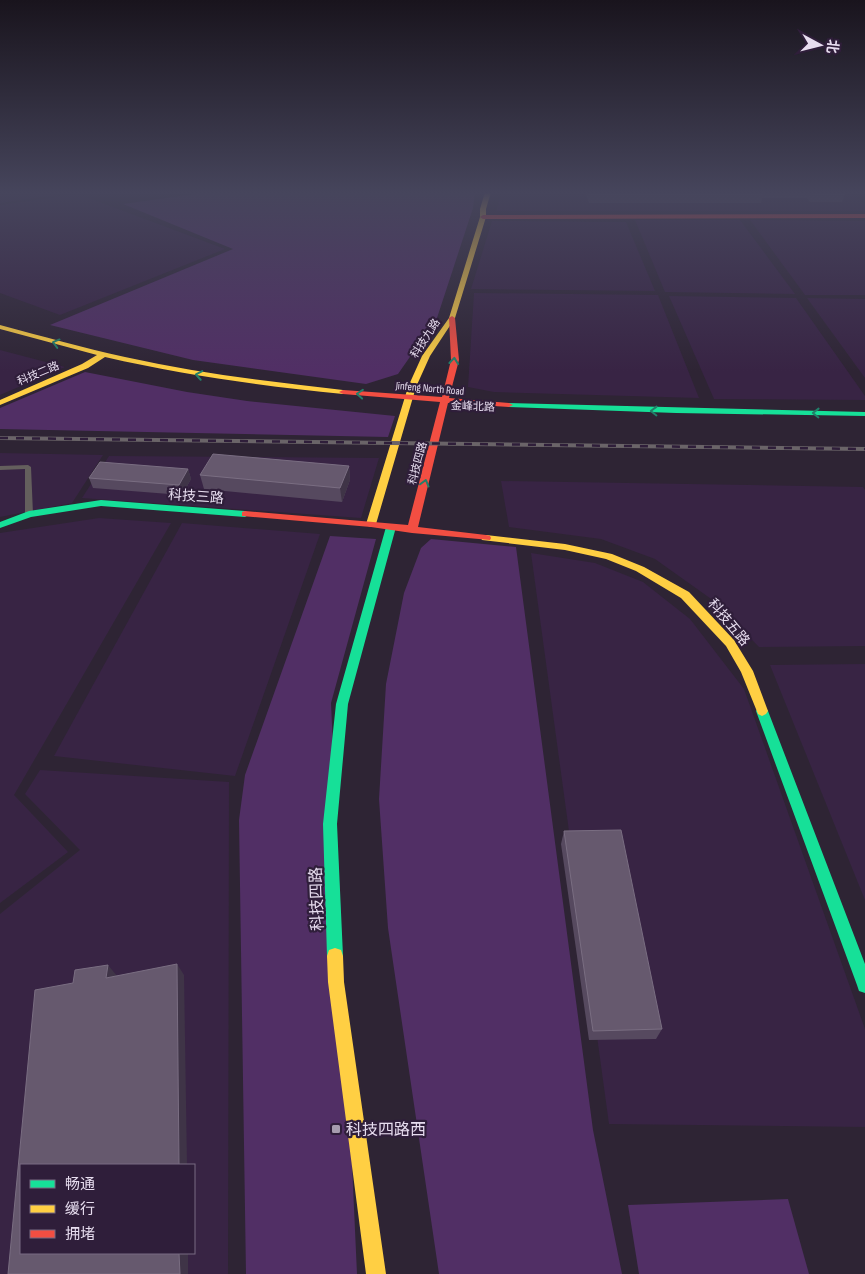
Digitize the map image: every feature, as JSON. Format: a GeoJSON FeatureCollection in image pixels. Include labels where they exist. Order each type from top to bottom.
{"type":"FeatureCollection","features":[{"type":"Feature","properties":{"kind":"street","name":"科技九路"},"geometry":{"type":"LineString","coordinates":[[409,399],[412,387],[426,356],[452,318],[472,251]]}},
{"type":"Feature","properties":{"kind":"street","name":"科技九路"},"geometry":{"type":"LineString","coordinates":[[445,402],[455,360],[452,318]]}},
{"type":"Feature","properties":{"kind":"street","name":"Jinfeng North Road"},"geometry":{"type":"LineString","coordinates":[[0,327],[103,355],[229,380],[290,388],[445,402],[626,411],[865,414]]}},
{"type":"Feature","properties":{"kind":"street","name":"科技二路"},"geometry":{"type":"LineString","coordinates":[[0,402],[85,366],[103,355]]}},
{"type":"Feature","properties":{"kind":"street"},"geometry":{"type":"LineString","coordinates":[[69,362],[100,369]]}},
{"type":"Feature","properties":{"kind":"street","name":"科技四路"},"geometry":{"type":"LineString","coordinates":[[371,524],[408,414],[409,399]]}},
{"type":"Feature","properties":{"kind":"street","name":"科技四路"},"geometry":{"type":"LineString","coordinates":[[412,530],[445,402]]}},
{"type":"Feature","properties":{"kind":"street"},"geometry":{"type":"LineString","coordinates":[[389,412],[408,414]]}},
{"type":"Feature","properties":{"kind":"street","name":"科技三路"},"geometry":{"type":"LineString","coordinates":[[0,525],[29,514],[101,504],[391,527]]}},
{"type":"Feature","properties":{"kind":"street","name":"科技四路"},"geometry":{"type":"LineString","coordinates":[[376,1274],[336,982],[330,824],[342,704],[391,527]]}},
{"type":"Feature","properties":{"kind":"street","name":"科技五路"},"geometry":{"type":"LineString","coordinates":[[391,527],[566,547],[608,556],[640,569],[685,595],[730,643],[747,671],[865,985]]}},
{"type":"Feature","properties":{"kind":"lane"},"geometry":{"type":"LineString","coordinates":[[0,468],[28,467],[29,514]]}},
{"type":"Feature","properties":{"kind":"shaded area"},"geometry":{"type":"Polygon","coordinates":[[[0,251],[219,251],[60,315],[0,293],[0,251]]]}},
{"type":"Feature","properties":{"kind":"shaded area"},"geometry":{"type":"Polygon","coordinates":[[[227,251],[459,251],[437,318],[398,374],[366,384],[193,360],[50,325],[227,251]]]}},
{"type":"Feature","properties":{"kind":"shaded area"},"geometry":{"type":"Polygon","coordinates":[[[483,251],[638,251],[655,291],[471,289],[483,251]]]}},
{"type":"Feature","properties":{"kind":"shaded area"},"geometry":{"type":"Polygon","coordinates":[[[648,251],[763,251],[795,294],[665,292],[648,251]]]}},
{"type":"Feature","properties":{"kind":"shaded area"},"geometry":{"type":"Polygon","coordinates":[[[773,251],[865,251],[865,295],[805,295],[773,251]]]}},
{"type":"Feature","properties":{"kind":"shaded area"},"geometry":{"type":"Polygon","coordinates":[[[474,293],[658,295],[699,398],[494,392],[468,387],[474,293]]]}},
{"type":"Feature","properties":{"kind":"shaded area"},"geometry":{"type":"Polygon","coordinates":[[[669,296],[796,298],[865,396],[865,400],[714,399],[669,296]]]}},
{"type":"Feature","properties":{"kind":"shaded area"},"geometry":{"type":"Polygon","coordinates":[[[807,298],[865,299],[865,378],[807,298]]]}},
{"type":"Feature","properties":{"kind":"shaded area"},"geometry":{"type":"Polygon","coordinates":[[[0,350],[65,367],[0,395],[0,350]]]}},
{"type":"Feature","properties":{"kind":"shaded area"},"geometry":{"type":"Polygon","coordinates":[[[85,372],[187,392],[247,401],[395,416],[388,437],[0,429],[0,408],[85,372]]]}},
{"type":"Feature","properties":{"kind":"shaded area"},"geometry":{"type":"Polygon","coordinates":[[[0,453],[103,455],[72,503],[0,517],[0,453]]]}},
{"type":"Feature","properties":{"kind":"shaded area"},"geometry":{"type":"Polygon","coordinates":[[[109,456],[379,458],[361,518],[82,498],[109,456]]]}},
{"type":"Feature","properties":{"kind":"shaded area"},"geometry":{"type":"Polygon","coordinates":[[[501,481],[863,487],[865,490],[865,646],[759,647],[714,601],[655,559],[601,539],[509,527],[501,481]]]}},
{"type":"Feature","properties":{"kind":"shaded area"},"geometry":{"type":"Polygon","coordinates":[[[99,518],[171,523],[14,795],[68,852],[0,903],[0,533],[99,518]]]}},
{"type":"Feature","properties":{"kind":"shaded area"},"geometry":{"type":"Polygon","coordinates":[[[182,523],[320,534],[235,776],[54,756],[182,523]]]}},
{"type":"Feature","properties":{"kind":"shaded area"},"geometry":{"type":"Polygon","coordinates":[[[330,536],[376,539],[331,703],[357,1274],[246,1274],[239,820],[245,775],[330,536]]]}},
{"type":"Feature","properties":{"kind":"shaded area"},"geometry":{"type":"Polygon","coordinates":[[[431,539],[516,547],[593,1130],[622,1274],[439,1274],[388,928],[379,799],[386,684],[404,593],[421,548],[431,539]]]}},
{"type":"Feature","properties":{"kind":"shaded area"},"geometry":{"type":"Polygon","coordinates":[[[531,553],[595,563],[643,582],[690,619],[744,689],[865,1029],[865,1127],[609,1124],[531,553]]]}},
{"type":"Feature","properties":{"kind":"shaded area"},"geometry":{"type":"Polygon","coordinates":[[[865,664],[865,900],[770,665],[865,664]]]}},
{"type":"Feature","properties":{"kind":"shaded area"},"geometry":{"type":"Polygon","coordinates":[[[40,770],[229,782],[228,1274],[0,1274],[0,914],[80,850],[25,794],[40,770]]]}},
{"type":"Feature","properties":{"kind":"shaded area"},"geometry":{"type":"Polygon","coordinates":[[[788,1199],[809,1274],[639,1274],[628,1205],[788,1199]]]}},
{"type":"Feature","properties":{"kind":"building"},"geometry":{"type":"Polygon","coordinates":[[[213,454],[349,466],[340,488],[200,475],[213,454]]]}},
{"type":"Feature","properties":{"kind":"building"},"geometry":{"type":"Polygon","coordinates":[[[100,462],[188,469],[179,485],[89,478],[100,462]]]}},
{"type":"Feature","properties":{"kind":"building"},"geometry":{"type":"Polygon","coordinates":[[[621,830],[662,1029],[593,1031],[564,831],[621,830]]]}},
{"type":"Feature","properties":{"kind":"building"},"geometry":{"type":"Polygon","coordinates":[[[177,964],[179,1164],[20,1164],[20,1254],[179,1254],[180,1274],[8,1274],[35,990],[73,983],[75,970],[108,965],[106,978],[177,964]]]}},
{"type":"Feature","properties":{"kind":"railway"},"geometry":{"type":"LineString","coordinates":[[0,438],[865,449]]}},
{"type":"Feature","properties":{"kind":"traffic: fast"},"geometry":{"type":"LineString","coordinates":[[509,405],[676,411],[865,414]]}},
{"type":"Feature","properties":{"kind":"traffic: fast"},"geometry":{"type":"LineString","coordinates":[[0,525],[29,514],[101,503],[245,514]]}},
{"type":"Feature","properties":{"kind":"traffic: fast"},"geometry":{"type":"LineString","coordinates":[[335,956],[330,824],[342,704],[391,527]]}},
{"type":"Feature","properties":{"kind":"traffic: fast"},"geometry":{"type":"LineString","coordinates":[[762,711],[865,985]]}},
{"type":"Feature","properties":{"kind":"traffic: slow"},"geometry":{"type":"LineString","coordinates":[[371,524],[412,387],[426,356],[452,318],[472,251]]}},
{"type":"Feature","properties":{"kind":"traffic: slow"},"geometry":{"type":"LineString","coordinates":[[0,327],[127,360],[213,376],[343,392]]}},
{"type":"Feature","properties":{"kind":"traffic: slow"},"geometry":{"type":"LineString","coordinates":[[0,403],[85,366],[103,355]]}},
{"type":"Feature","properties":{"kind":"traffic: slow"},"geometry":{"type":"LineString","coordinates":[[486,538],[565,547],[608,556],[640,569],[685,595],[730,643],[747,671],[762,711]]}},
{"type":"Feature","properties":{"kind":"traffic: slow"},"geometry":{"type":"LineString","coordinates":[[335,956],[336,982],[376,1274]]}},
{"type":"Feature","properties":{"kind":"traffic: jam"},"geometry":{"type":"LineString","coordinates":[[412,530],[455,360],[452,318]]}},
{"type":"Feature","properties":{"kind":"traffic: jam"},"geometry":{"type":"LineString","coordinates":[[343,392],[509,405]]}},
{"type":"Feature","properties":{"kind":"traffic: jam"},"geometry":{"type":"LineString","coordinates":[[245,514],[371,524],[486,538]]}},
{"type":"Feature","properties":{"kind":"place","name":"科技四路西"},"geometry":{"type":"Point","coordinates":[336,1129]}}]}
